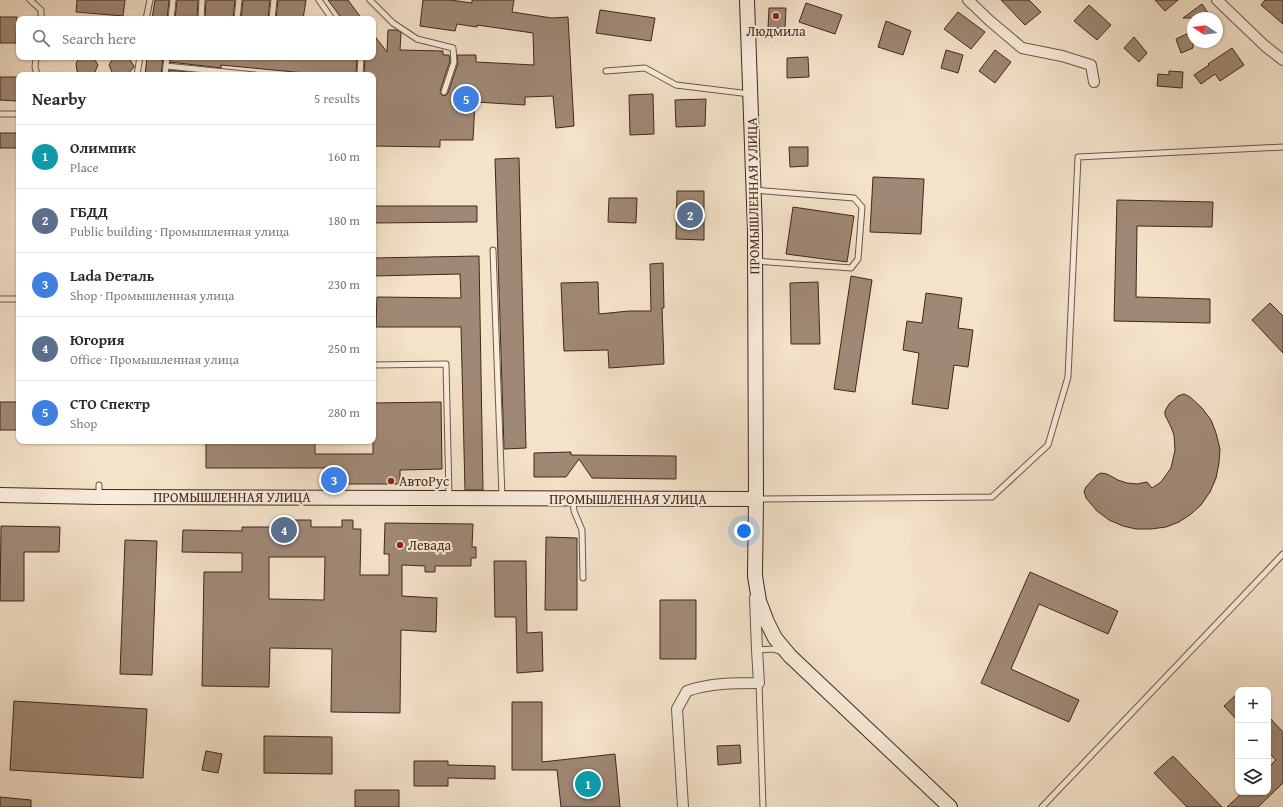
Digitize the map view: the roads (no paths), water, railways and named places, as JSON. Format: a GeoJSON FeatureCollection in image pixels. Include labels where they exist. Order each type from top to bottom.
{"type":"FeatureCollection","features":[{"type":"Feature","properties":{"kind":"main road","name":"ПРОМЫШЛЕННАЯ УЛИЦА"},"geometry":{"type":"LineString","coordinates":[[0,495],[99,491],[449,498],[756,499],[755,261],[747,0]]}},
{"type":"Feature","properties":{"kind":"main road"},"geometry":{"type":"LineString","coordinates":[[756,499],[755,576],[759,601],[775,638],[790,656],[950,807]]}},
{"type":"Feature","properties":{"kind":"street"},"geometry":{"type":"LineString","coordinates":[[968,0],[1022,48],[1062,56],[1091,65],[1094,82]]}},
{"type":"Feature","properties":{"kind":"street"},"geometry":{"type":"LineString","coordinates":[[1217,0],[1265,46],[1283,60]]}},
{"type":"Feature","properties":{"kind":"street"},"geometry":{"type":"LineString","coordinates":[[683,807],[677,709],[687,692],[700,687],[728,683],[759,683],[756,650],[755,576]]}},
{"type":"Feature","properties":{"kind":"lane"},"geometry":{"type":"LineString","coordinates":[[30,0],[41,10],[41,16]]}},
{"type":"Feature","properties":{"kind":"lane"},"geometry":{"type":"LineString","coordinates":[[147,16],[150,0]]}},
{"type":"Feature","properties":{"kind":"lane"},"geometry":{"type":"LineString","coordinates":[[171,16],[173,0]]}},
{"type":"Feature","properties":{"kind":"lane"},"geometry":{"type":"LineString","coordinates":[[201,16],[202,0]]}},
{"type":"Feature","properties":{"kind":"lane"},"geometry":{"type":"LineString","coordinates":[[237,16],[239,0]]}},
{"type":"Feature","properties":{"kind":"lane"},"geometry":{"type":"LineString","coordinates":[[272,16],[274,0]]}},
{"type":"Feature","properties":{"kind":"lane"},"geometry":{"type":"LineString","coordinates":[[319,0],[330,16]]}},
{"type":"Feature","properties":{"kind":"lane"},"geometry":{"type":"LineString","coordinates":[[370,0],[393,23],[418,39],[453,48],[454,62],[444,92]]}},
{"type":"Feature","properties":{"kind":"lane"},"geometry":{"type":"LineString","coordinates":[[36,60],[35,67],[37,72]]}},
{"type":"Feature","properties":{"kind":"lane"},"geometry":{"type":"LineString","coordinates":[[137,72],[139,60]]}},
{"type":"Feature","properties":{"kind":"lane"},"geometry":{"type":"LineString","coordinates":[[165,72],[167,60]]}},
{"type":"Feature","properties":{"kind":"lane"},"geometry":{"type":"LineString","coordinates":[[360,72],[361,60]]}},
{"type":"Feature","properties":{"kind":"lane"},"geometry":{"type":"LineString","coordinates":[[166,66],[225,72]]}},
{"type":"Feature","properties":{"kind":"lane"},"geometry":{"type":"LineString","coordinates":[[606,71],[645,68],[676,85],[750,94]]}},
{"type":"Feature","properties":{"kind":"lane"},"geometry":{"type":"LineString","coordinates":[[0,114],[16,114]]}},
{"type":"Feature","properties":{"kind":"lane"},"geometry":{"type":"LineString","coordinates":[[756,499],[992,497],[1048,445],[1068,377],[1078,157],[1283,147]]}},
{"type":"Feature","properties":{"kind":"lane"},"geometry":{"type":"LineString","coordinates":[[753,190],[854,198],[862,207],[858,259],[851,268],[755,261]]}},
{"type":"Feature","properties":{"kind":"lane"},"geometry":{"type":"LineString","coordinates":[[493,250],[502,498]]}},
{"type":"Feature","properties":{"kind":"lane"},"geometry":{"type":"LineString","coordinates":[[0,299],[16,299]]}},
{"type":"Feature","properties":{"kind":"lane"},"geometry":{"type":"LineString","coordinates":[[376,365],[446,364],[449,498]]}},
{"type":"Feature","properties":{"kind":"lane"},"geometry":{"type":"LineString","coordinates":[[573,499],[574,511],[582,530],[583,578]]}},
{"type":"Feature","properties":{"kind":"lane"},"geometry":{"type":"LineString","coordinates":[[1042,807],[1283,554]]}},
{"type":"Feature","properties":{"kind":"lane"},"geometry":{"type":"LineString","coordinates":[[756,650],[779,650],[790,656]]}},
{"type":"Feature","properties":{"kind":"lane"},"geometry":{"type":"LineString","coordinates":[[759,683],[763,807]]}},
{"type":"Feature","properties":{"kind":"place","name":"Людмила"},"geometry":{"type":"Point","coordinates":[776,16]}},
{"type":"Feature","properties":{"kind":"place","name":"СТО Спектр"},"geometry":{"type":"Point","coordinates":[466,99]}},
{"type":"Feature","properties":{"kind":"place","name":"ГБДД"},"geometry":{"type":"Point","coordinates":[690,215]}},
{"type":"Feature","properties":{"kind":"place","name":"Lada Dеталь"},"geometry":{"type":"Point","coordinates":[334,480]}},
{"type":"Feature","properties":{"kind":"place","name":"АвтоРус"},"geometry":{"type":"Point","coordinates":[391,481]}},
{"type":"Feature","properties":{"kind":"place","name":"Югория"},"geometry":{"type":"Point","coordinates":[284,530]}},
{"type":"Feature","properties":{"kind":"place","name":"Левада"},"geometry":{"type":"Point","coordinates":[400,545]}},
{"type":"Feature","properties":{"kind":"place","name":"Олимпик"},"geometry":{"type":"Point","coordinates":[588,784]}}]}
